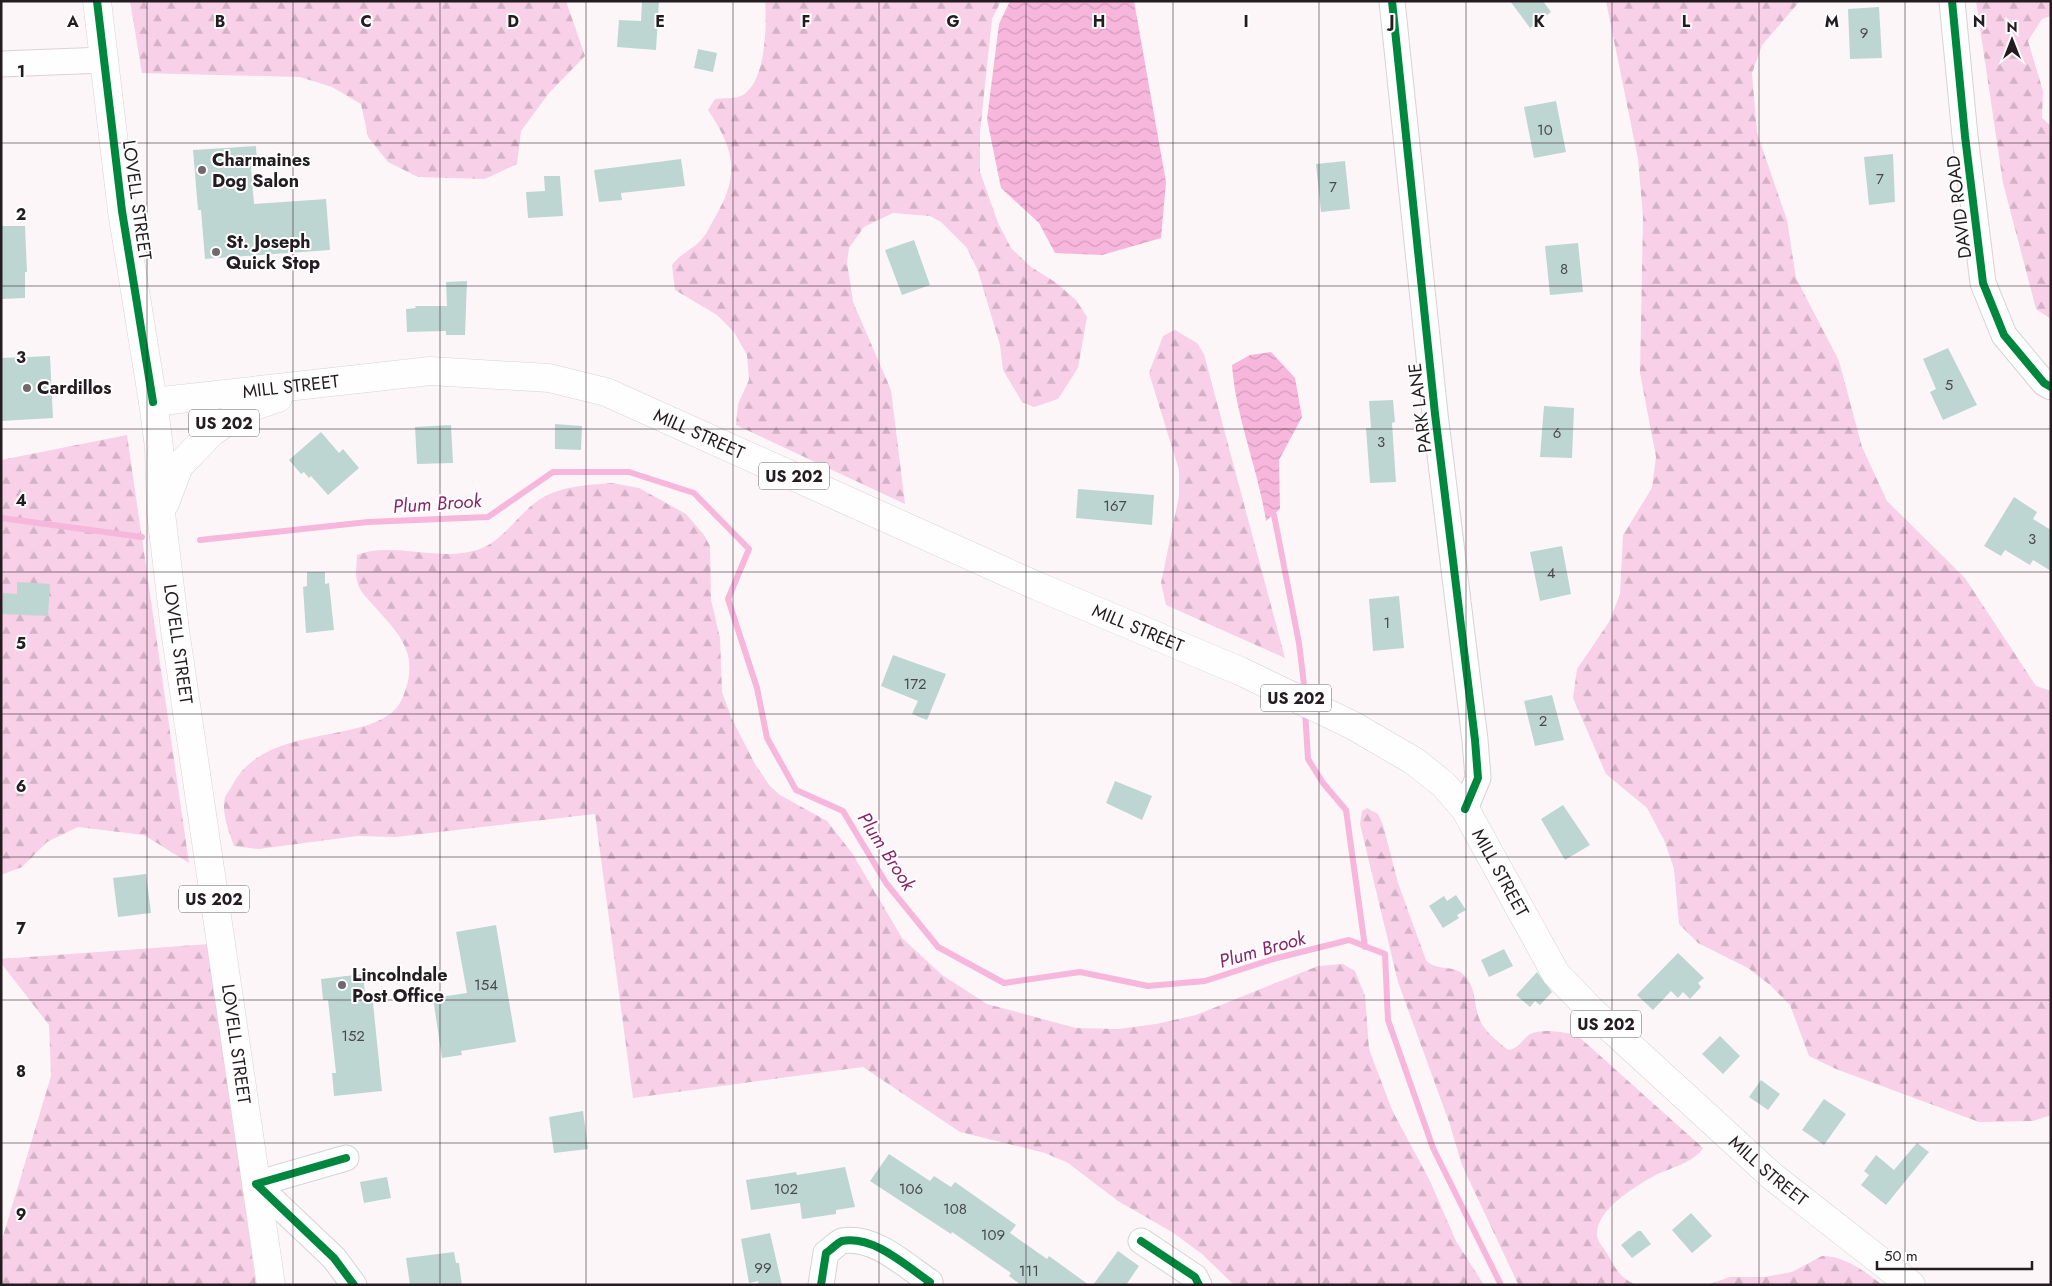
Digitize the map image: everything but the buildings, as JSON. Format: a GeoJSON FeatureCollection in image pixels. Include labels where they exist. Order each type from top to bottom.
{"type":"FeatureCollection","features":[{"type":"Feature","properties":{"kind":"main road","name":"LOVELL STREET"},"geometry":{"type":"LineString","coordinates":[[97,1],[122,211],[159,447],[161,513],[175,630],[271,1285]]}},
{"type":"Feature","properties":{"kind":"main road","name":"MILL STREET"},"geometry":{"type":"LineString","coordinates":[[153,402],[327,381],[430,371],[549,378],[606,392],[1037,586],[1240,671],[1352,725],[1414,761],[1443,784],[1466,809],[1556,974],[1594,1013],[1773,1177],[1911,1285]]}},
{"type":"Feature","properties":{"kind":"main road","name":"US 202"},"geometry":{"type":"LineString","coordinates":[[161,513],[179,466],[212,432],[246,409],[327,381]]}},
{"type":"Feature","properties":{"kind":"street","name":"PARK LANE"},"geometry":{"type":"LineString","coordinates":[[1392,1],[1435,414],[1475,740],[1478,778],[1466,809]]}},
{"type":"Feature","properties":{"kind":"street","name":"DAVID ROAD"},"geometry":{"type":"LineString","coordinates":[[1952,1],[1965,136],[1983,283],[2004,336],[2051,387]]}},
{"type":"Feature","properties":{"kind":"street"},"geometry":{"type":"LineString","coordinates":[[1,64],[105,60]]}},
{"type":"Feature","properties":{"kind":"street"},"geometry":{"type":"LineString","coordinates":[[256,1184],[346,1158]]}},
{"type":"Feature","properties":{"kind":"street"},"geometry":{"type":"LineString","coordinates":[[256,1184],[334,1258],[354,1285]]}},
{"type":"Feature","properties":{"kind":"street"},"geometry":{"type":"LineString","coordinates":[[821,1285],[826,1253],[840,1242],[860,1242],[876,1247],[930,1284]]}},
{"type":"Feature","properties":{"kind":"street"},"geometry":{"type":"LineString","coordinates":[[1141,1242],[1194,1277],[1199,1285]]}},
{"type":"Feature","properties":{"kind":"green space"},"geometry":{"type":"Polygon","coordinates":[[[130,1],[566,1],[585,56],[549,93],[521,131],[517,164],[485,179],[418,177],[388,162],[368,137],[361,104],[332,87],[300,77],[142,73],[130,1]]]}},
{"type":"Feature","properties":{"kind":"green space"},"geometry":{"type":"Polygon","coordinates":[[[765,1],[1001,1],[992,19],[980,132],[980,172],[998,223],[1011,248],[1031,267],[1055,282],[1076,300],[1087,317],[1078,368],[1058,399],[1034,407],[1022,402],[1003,370],[1000,345],[978,271],[967,248],[941,222],[930,216],[893,213],[864,227],[849,248],[847,262],[853,302],[891,390],[905,504],[736,425],[738,404],[749,380],[747,355],[734,332],[717,315],[675,290],[672,265],[705,235],[723,202],[731,175],[729,150],[708,110],[715,99],[740,96],[751,88],[761,65],[766,24],[765,1]]]}},
{"type":"Feature","properties":{"kind":"green space"},"geometry":{"type":"Polygon","coordinates":[[[1606,1],[1800,1],[1762,45],[1752,73],[1757,133],[1787,220],[1796,278],[1839,361],[1862,447],[1887,501],[1965,578],[2036,686],[2051,691],[2051,1115],[2033,1121],[1979,1122],[1836,1069],[1809,1056],[1790,1005],[1770,985],[1748,968],[1698,943],[1679,924],[1674,869],[1665,842],[1647,808],[1606,774],[1573,698],[1577,669],[1609,622],[1620,594],[1623,535],[1652,488],[1656,457],[1640,373],[1643,217],[1638,159],[1606,1]]]}},
{"type":"Feature","properties":{"kind":"green space"},"geometry":{"type":"Polygon","coordinates":[[[1976,1],[2051,1],[2051,16],[2042,19],[2028,41],[2043,91],[2042,118],[2051,126],[2051,319],[2036,309],[2003,183],[1976,1]]]}},
{"type":"Feature","properties":{"kind":"green space"},"geometry":{"type":"Polygon","coordinates":[[[1175,330],[1197,343],[1204,354],[1285,658],[1166,605],[1161,583],[1179,496],[1179,470],[1149,373],[1163,336],[1175,330]]]}},
{"type":"Feature","properties":{"kind":"green space"},"geometry":{"type":"Polygon","coordinates":[[[127,435],[189,863],[144,835],[78,827],[47,842],[22,867],[1,875],[1,460],[127,435]]]}},
{"type":"Feature","properties":{"kind":"green space"},"geometry":{"type":"Polygon","coordinates":[[[612,483],[639,488],[686,514],[704,535],[710,546],[711,600],[720,638],[722,692],[731,717],[755,764],[770,786],[780,795],[827,821],[852,853],[902,938],[942,975],[987,1004],[1076,1028],[1118,1029],[1156,1024],[1196,1015],[1318,966],[1343,964],[1355,971],[1365,996],[1369,1049],[1392,1110],[1430,1181],[1456,1241],[1484,1285],[1234,1285],[1202,1254],[1172,1232],[1118,1201],[1068,1163],[1045,1153],[960,1132],[863,1067],[633,1098],[595,814],[396,837],[357,836],[259,849],[234,846],[225,815],[225,797],[249,764],[271,750],[296,741],[371,724],[390,714],[402,699],[407,684],[409,658],[400,637],[360,588],[356,575],[357,555],[385,550],[447,554],[477,550],[494,542],[529,508],[544,497],[563,489],[612,483]]]}},
{"type":"Feature","properties":{"kind":"green space"},"geometry":{"type":"Polygon","coordinates":[[[1367,808],[1378,814],[1383,825],[1398,883],[1426,960],[1435,966],[1460,972],[1468,979],[1480,1020],[1490,1034],[1508,1050],[1515,1048],[1530,1034],[1535,1032],[1554,1031],[1578,1036],[1703,1148],[1694,1158],[1654,1176],[1627,1193],[1609,1208],[1598,1226],[1597,1237],[1615,1267],[1621,1275],[1636,1285],[1519,1285],[1517,1282],[1462,1165],[1449,1122],[1398,982],[1360,824],[1362,811],[1367,808]]]}},
{"type":"Feature","properties":{"kind":"green space"},"geometry":{"type":"Polygon","coordinates":[[[209,944],[256,1285],[1,1285],[1,1243],[51,1076],[49,1025],[1,963],[1,959],[209,944]]]}},
{"type":"Feature","properties":{"kind":"green space"},"geometry":{"type":"Polygon","coordinates":[[[1822,1256],[1847,1261],[1883,1285],[1707,1285],[1730,1277],[1765,1277],[1792,1272],[1822,1256]]]}},
{"type":"Feature","properties":{"kind":"water"},"geometry":{"type":"Polygon","coordinates":[[[1010,1],[1134,1],[1166,182],[1161,238],[1102,255],[1055,253],[1039,223],[1001,188],[987,119],[999,24],[1010,1]]]}},
{"type":"Feature","properties":{"kind":"water"},"geometry":{"type":"Polygon","coordinates":[[[1271,352],[1295,378],[1302,417],[1279,460],[1280,509],[1266,521],[1258,482],[1242,424],[1232,365],[1250,355],[1271,352]]]}},
{"type":"Feature","properties":{"kind":"waterway","name":"Plum Brook"},"geometry":{"type":"LineString","coordinates":[[200,540],[368,522],[488,517],[553,472],[629,472],[694,493],[749,549],[728,599],[757,688],[767,738],[796,790],[843,811],[886,883],[938,947],[1004,983],[1080,972],[1148,986],[1205,981],[1273,959],[1349,940],[1385,954],[1388,1020],[1433,1148],[1501,1285]]}},
{"type":"Feature","properties":{"kind":"waterway"},"geometry":{"type":"LineString","coordinates":[[1274,515],[1299,643],[1305,693]]}},
{"type":"Feature","properties":{"kind":"waterway","name":"Plum Brook"},"geometry":{"type":"LineString","coordinates":[[1,518],[142,537]]}},
{"type":"Feature","properties":{"kind":"waterway"},"geometry":{"type":"LineString","coordinates":[[1305,711],[1308,759],[1323,783],[1346,810],[1365,947]]}},
{"type":"Feature","properties":{"kind":"cycle path"},"geometry":{"type":"LineString","coordinates":[[97,1],[122,211],[153,402]]}},
{"type":"Feature","properties":{"kind":"cycle path"},"geometry":{"type":"LineString","coordinates":[[1392,1],[1435,414],[1475,740],[1478,778],[1465,809]]}},
{"type":"Feature","properties":{"kind":"cycle path"},"geometry":{"type":"LineString","coordinates":[[1952,1],[1965,136],[1983,283],[2004,335],[2044,383],[2051,387]]}},
{"type":"Feature","properties":{"kind":"cycle path"},"geometry":{"type":"LineString","coordinates":[[346,1158],[256,1184],[334,1258],[354,1285]]}},
{"type":"Feature","properties":{"kind":"cycle path"},"geometry":{"type":"LineString","coordinates":[[821,1285],[826,1253],[842,1241],[854,1240],[878,1247],[889,1253],[930,1282],[927,1285]]}},
{"type":"Feature","properties":{"kind":"cycle path"},"geometry":{"type":"LineString","coordinates":[[1141,1241],[1195,1277],[1199,1285]]}},
{"type":"Feature","properties":{"kind":"place","name":"Charmaines Dog Salon"},"geometry":{"type":"Point","coordinates":[202,170]}},
{"type":"Feature","properties":{"kind":"place","name":"St. Joseph Quick Stop"},"geometry":{"type":"Point","coordinates":[216,252]}},
{"type":"Feature","properties":{"kind":"place","name":"Cardillos"},"geometry":{"type":"Point","coordinates":[27,388]}},
{"type":"Feature","properties":{"kind":"place","name":"Lincolndale Post Office"},"geometry":{"type":"Point","coordinates":[342,985]}}]}
